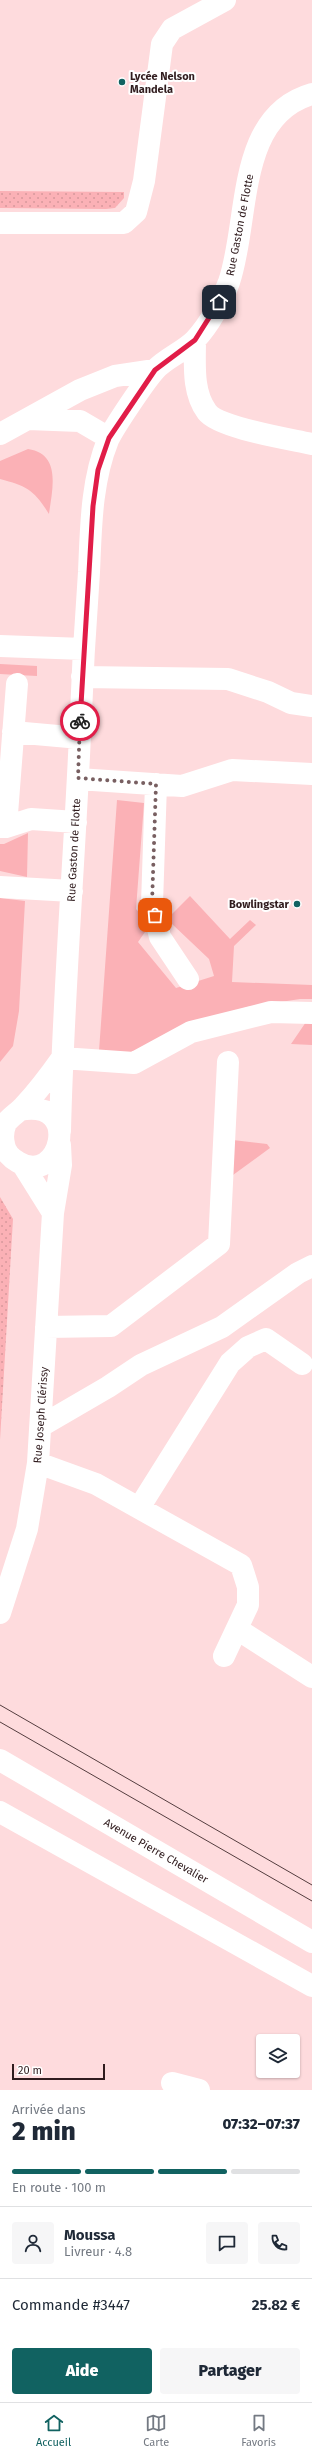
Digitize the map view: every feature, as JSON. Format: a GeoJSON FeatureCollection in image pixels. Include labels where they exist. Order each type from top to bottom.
{"type":"FeatureCollection","features":[{"type":"Feature","properties":{"kind":"street"},"geometry":{"type":"LineString","coordinates":[[0,223],[124,222],[136,212],[144,181],[162,44],[172,28],[225,0]]}},
{"type":"Feature","properties":{"kind":"street","name":"Rue Gaston de Flotte"},"geometry":{"type":"LineString","coordinates":[[60,1138],[62,1058],[76,822],[82,677],[93,506],[98,470],[109,438],[155,370],[195,340],[214,312],[229,283],[254,157],[265,129],[278,111],[300,97],[312,94]]}},
{"type":"Feature","properties":{"kind":"street"},"geometry":{"type":"LineString","coordinates":[[195,340],[195,382],[207,412],[227,425],[312,444]]}},
{"type":"Feature","properties":{"kind":"street"},"geometry":{"type":"LineString","coordinates":[[0,434],[80,390],[115,376],[155,370]]}},
{"type":"Feature","properties":{"kind":"street"},"geometry":{"type":"LineString","coordinates":[[28,419],[80,421],[109,438]]}},
{"type":"Feature","properties":{"kind":"street"},"geometry":{"type":"LineString","coordinates":[[0,646],[84,649]]}},
{"type":"Feature","properties":{"kind":"street"},"geometry":{"type":"LineString","coordinates":[[82,677],[228,679],[268,692],[291,703],[312,706]]}},
{"type":"Feature","properties":{"kind":"street"},"geometry":{"type":"LineString","coordinates":[[17,684],[14,732],[3,827],[31,819],[76,822]]}},
{"type":"Feature","properties":{"kind":"street"},"geometry":{"type":"LineString","coordinates":[[14,732],[80,738]]}},
{"type":"Feature","properties":{"kind":"street"},"geometry":{"type":"LineString","coordinates":[[78,778],[182,786],[232,770],[312,774]]}},
{"type":"Feature","properties":{"kind":"street"},"geometry":{"type":"LineString","coordinates":[[156,784],[152,904],[160,938],[188,979]]}},
{"type":"Feature","properties":{"kind":"street"},"geometry":{"type":"LineString","coordinates":[[0,887],[72,891]]}},
{"type":"Feature","properties":{"kind":"street"},"geometry":{"type":"LineString","coordinates":[[53,1213],[11,1159],[4,1146],[3,1134],[9,1119],[42,1086],[62,1058],[134,1063],[191,1032],[271,1012],[312,1012]]}},
{"type":"Feature","properties":{"kind":"street"},"geometry":{"type":"LineString","coordinates":[[46,1327],[111,1326],[219,1244],[228,1062]]}},
{"type":"Feature","properties":{"kind":"street"},"geometry":{"type":"LineString","coordinates":[[9,1119],[33,1108],[45,1112],[55,1120],[60,1138],[54,1155],[46,1163],[34,1166],[11,1159]]}},
{"type":"Feature","properties":{"kind":"street","name":"Rue Joseph Clérissy"},"geometry":{"type":"LineString","coordinates":[[0,1613],[27,1529],[38,1462],[53,1213],[61,1165],[60,1138]]}},
{"type":"Feature","properties":{"kind":"street"},"geometry":{"type":"LineString","coordinates":[[41,1426],[108,1387],[141,1365],[222,1327],[298,1273],[312,1266]]}},
{"type":"Feature","properties":{"kind":"street"},"geometry":{"type":"LineString","coordinates":[[138,1508],[230,1363],[248,1347],[266,1339],[302,1364]]}},
{"type":"Feature","properties":{"kind":"street"},"geometry":{"type":"LineString","coordinates":[[38,1462],[96,1484],[241,1565],[248,1587],[248,1605],[224,1656]]}},
{"type":"Feature","properties":{"kind":"street"},"geometry":{"type":"LineString","coordinates":[[237,1629],[312,1677]]}},
{"type":"Feature","properties":{"kind":"street","name":"Avenue Pierre Chevalier"},"geometry":{"type":"LineString","coordinates":[[0,1760],[312,1942]]}},
{"type":"Feature","properties":{"kind":"street"},"geometry":{"type":"LineString","coordinates":[[0,1812],[312,1986]]}},
{"type":"Feature","properties":{"kind":"street"},"geometry":{"type":"LineString","coordinates":[[172,2083],[199,2090]]}},
{"type":"Feature","properties":{"kind":"shaded area"},"geometry":{"type":"Polygon","coordinates":[[[0,191],[124,192],[124,198],[115,208],[106,209],[0,208],[0,191]]]}},
{"type":"Feature","properties":{"kind":"shaded area"},"geometry":{"type":"Polygon","coordinates":[[[28,449],[39,452],[46,458],[50,465],[53,484],[49,514],[39,499],[29,490],[17,484],[0,479],[0,461],[28,449]]]}},
{"type":"Feature","properties":{"kind":"shaded area"},"geometry":{"type":"Polygon","coordinates":[[[0,664],[37,666],[37,676],[0,674],[0,664]]]}},
{"type":"Feature","properties":{"kind":"shaded area"},"geometry":{"type":"Polygon","coordinates":[[[117,800],[144,803],[136,909],[150,925],[138,942],[176,988],[214,976],[209,959],[171,923],[171,915],[190,896],[230,939],[250,920],[256,925],[234,946],[232,982],[312,985],[312,999],[300,999],[247,1007],[176,1032],[135,1053],[99,1051],[117,800]]]}},
{"type":"Feature","properties":{"kind":"shaded area"},"geometry":{"type":"Polygon","coordinates":[[[28,833],[27,877],[0,871],[0,844],[4,844],[28,833]]]}},
{"type":"Feature","properties":{"kind":"shaded area"},"geometry":{"type":"Polygon","coordinates":[[[0,898],[25,901],[19,1011],[13,1046],[0,1062],[0,898]]]}},
{"type":"Feature","properties":{"kind":"shaded area"},"geometry":{"type":"Polygon","coordinates":[[[306,1022],[312,1022],[312,1045],[291,1044],[306,1022]]]}},
{"type":"Feature","properties":{"kind":"shaded area"},"geometry":{"type":"Polygon","coordinates":[[[233,1140],[267,1144],[270,1148],[233,1175],[233,1140]]]}},
{"type":"Feature","properties":{"kind":"shaded area"},"geometry":{"type":"Polygon","coordinates":[[[0,1197],[13,1219],[0,1440],[0,1197]]]}},
{"type":"Feature","properties":{"kind":"tram line"},"geometry":{"type":"LineString","coordinates":[[0,1705],[312,1885]]}},
{"type":"Feature","properties":{"kind":"tram line"},"geometry":{"type":"LineString","coordinates":[[0,1722],[312,1901]]}},
{"type":"Feature","properties":{"kind":"way so far"},"geometry":{"type":"LineString","coordinates":[[80,721],[78,778],[156,784],[152,904],[155,915]]}},
{"type":"Feature","properties":{"kind":"place","name":"Lycée Nelson Mandela"},"geometry":{"type":"Point","coordinates":[122,82]}},
{"type":"Feature","properties":{"kind":"place","name":"Bowlingstar"},"geometry":{"type":"Point","coordinates":[297,904]}},
{"type":"Feature","properties":{"kind":"route"},"geometry":{"type":"LineString","coordinates":[[80,721],[93,506],[98,470],[109,438],[155,370],[195,340],[219,302]]}}]}
